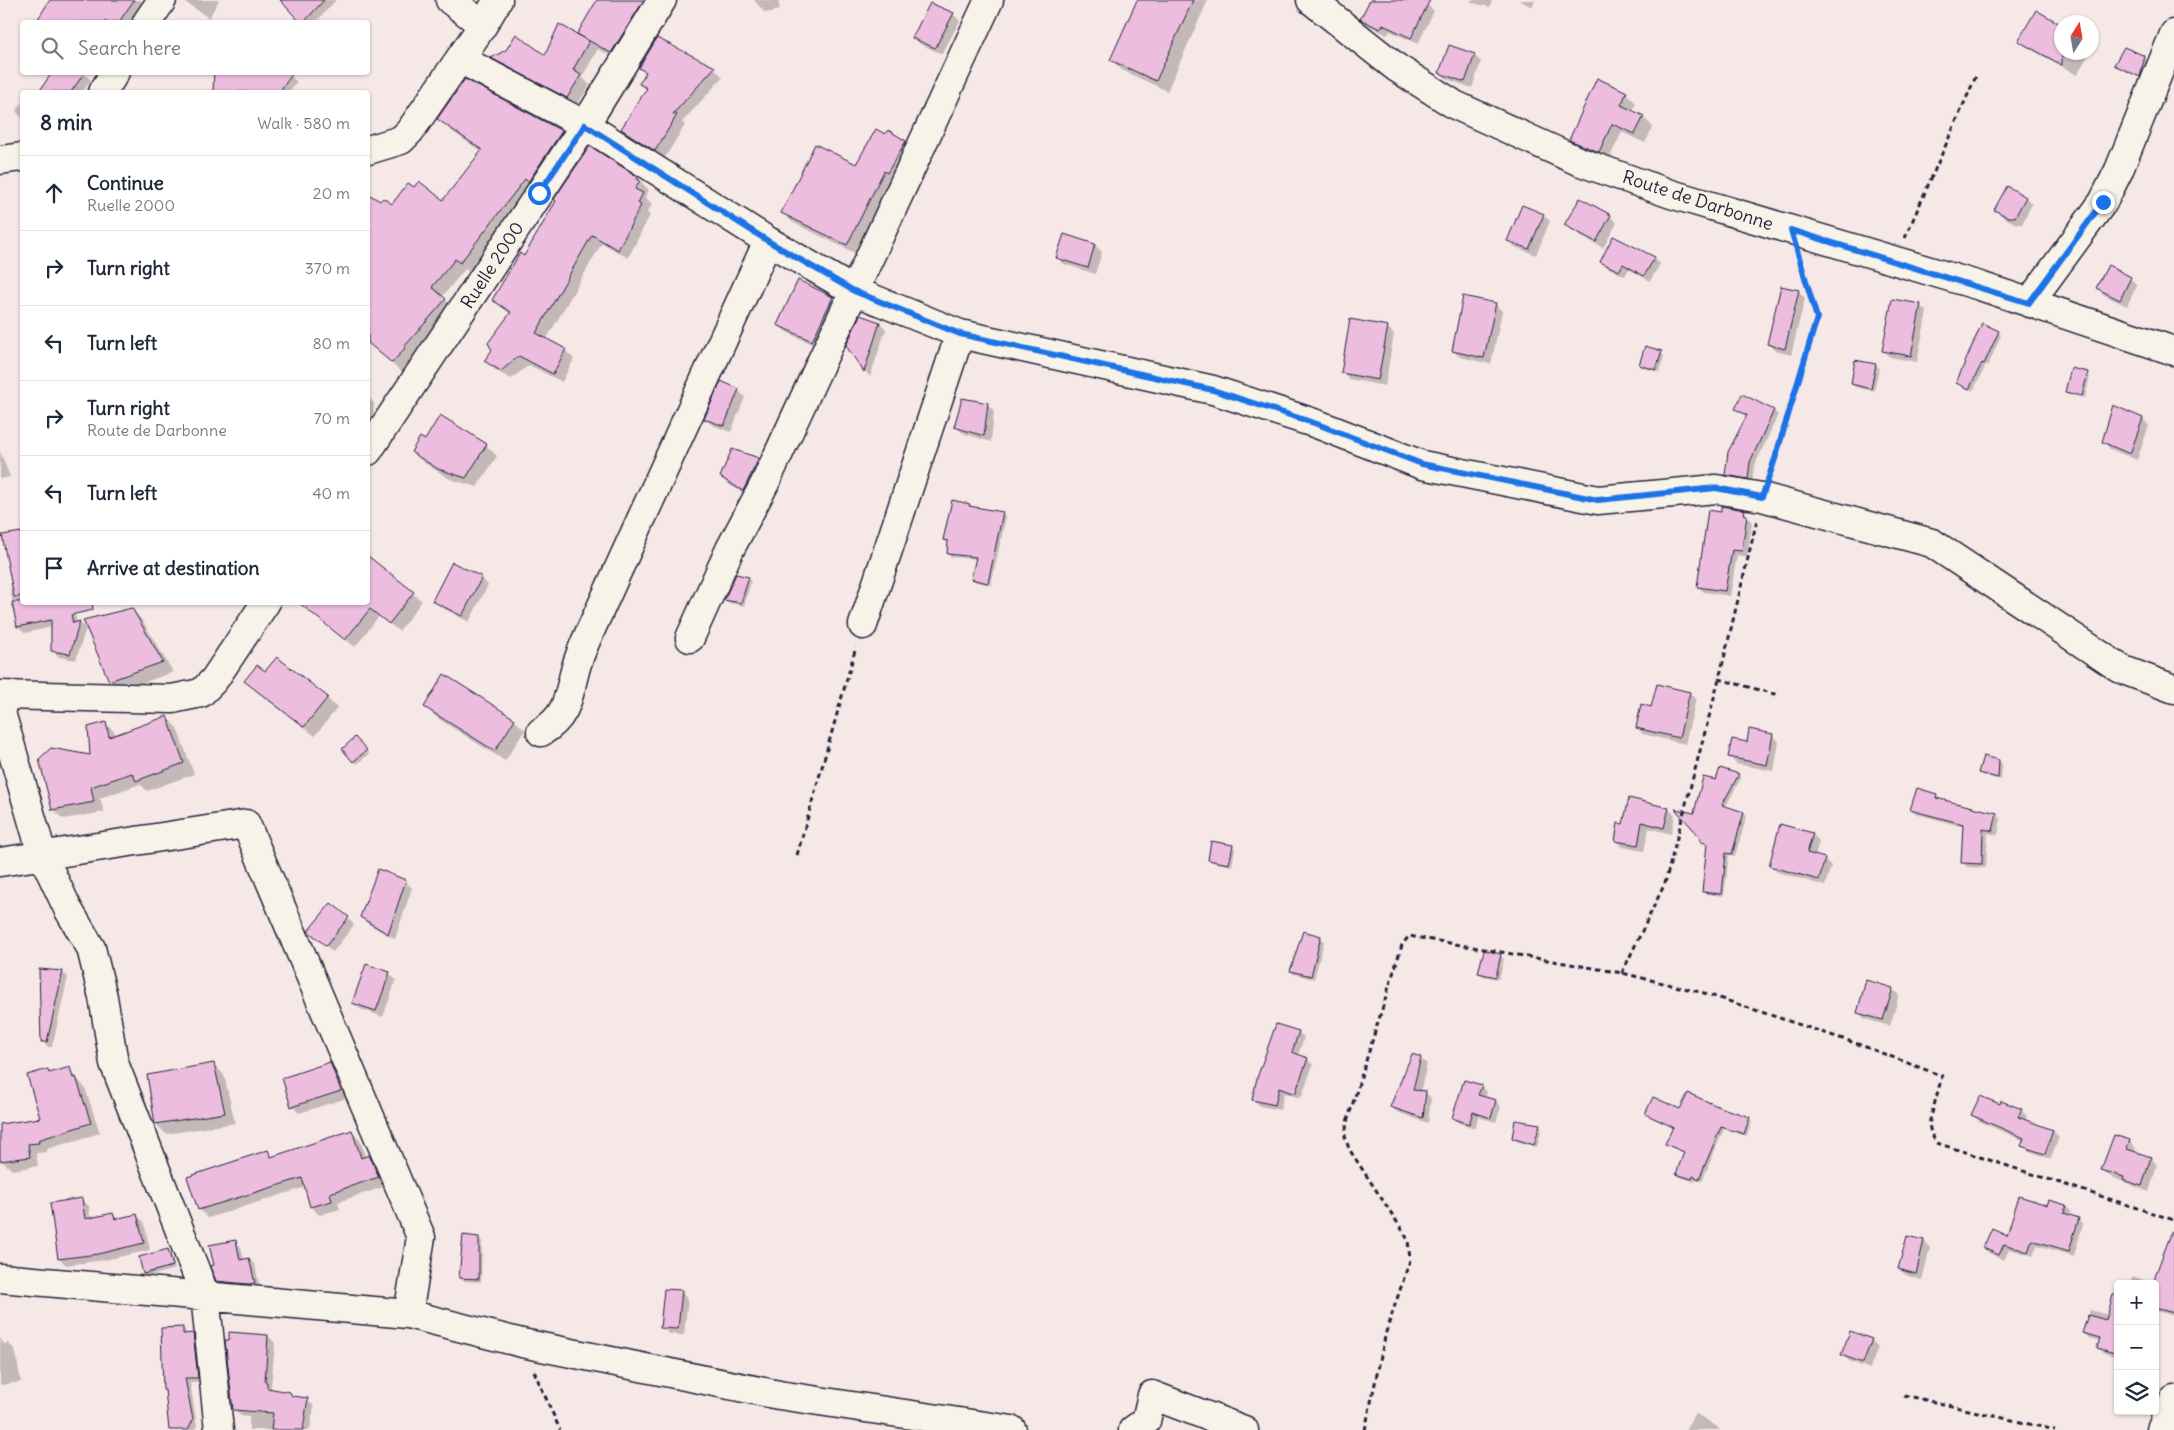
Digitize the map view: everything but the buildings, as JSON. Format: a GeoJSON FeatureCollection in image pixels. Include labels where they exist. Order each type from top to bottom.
{"type":"FeatureCollection","features":[{"type":"Feature","properties":{"kind":"street"},"geometry":{"type":"LineString","coordinates":[[148,20],[162,0]]}},
{"type":"Feature","properties":{"kind":"street"},"geometry":{"type":"LineString","coordinates":[[450,0],[483,25]]}},
{"type":"Feature","properties":{"kind":"street"},"geometry":{"type":"LineString","coordinates":[[370,149],[401,140],[406,135],[460,59],[498,0]]}},
{"type":"Feature","properties":{"kind":"street","name":"Ruelle 2000"},"geometry":{"type":"LineString","coordinates":[[370,448],[585,125],[662,0]]}},
{"type":"Feature","properties":{"kind":"street"},"geometry":{"type":"LineString","coordinates":[[690,638],[730,549],[765,483],[989,0]]}},
{"type":"Feature","properties":{"kind":"street","name":"Route de Darbonne"},"geometry":{"type":"LineString","coordinates":[[1311,0],[1397,68],[1455,105],[1578,161],[1662,191],[1895,261],[2174,351]]}},
{"type":"Feature","properties":{"kind":"street"},"geometry":{"type":"LineString","coordinates":[[2029,303],[2103,202],[2119,170],[2174,34]]}},
{"type":"Feature","properties":{"kind":"street"},"geometry":{"type":"LineString","coordinates":[[460,59],[585,125],[768,241],[854,291],[960,334],[1213,390],[1317,424],[1422,464],[1598,500],[1716,488],[1762,497],[1932,543],[2122,669],[2174,689]]}},
{"type":"Feature","properties":{"kind":"street"},"geometry":{"type":"LineString","coordinates":[[104,90],[114,75]]}},
{"type":"Feature","properties":{"kind":"street"},"geometry":{"type":"LineString","coordinates":[[0,160],[20,157]]}},
{"type":"Feature","properties":{"kind":"street"},"geometry":{"type":"LineString","coordinates":[[541,732],[552,726],[563,712],[576,666],[592,627],[768,241]]}},
{"type":"Feature","properties":{"kind":"street"},"geometry":{"type":"LineString","coordinates":[[863,625],[960,334]]}},
{"type":"Feature","properties":{"kind":"street"},"geometry":{"type":"LineString","coordinates":[[0,695],[172,699],[201,693],[214,680],[264,605]]}},
{"type":"Feature","properties":{"kind":"street"},"geometry":{"type":"LineString","coordinates":[[0,709],[42,854],[68,909],[90,948],[103,996],[114,1063],[205,1295],[219,1430]]}},
{"type":"Feature","properties":{"kind":"street"},"geometry":{"type":"LineString","coordinates":[[0,862],[246,824],[421,1237],[408,1314]]}},
{"type":"Feature","properties":{"kind":"street"},"geometry":{"type":"LineString","coordinates":[[0,1278],[408,1314],[522,1343],[779,1396],[1012,1430]]}},
{"type":"Feature","properties":{"kind":"street"},"geometry":{"type":"LineString","coordinates":[[1132,1430],[1146,1421],[1152,1395],[1244,1430]]}},
{"type":"Feature","properties":{"kind":"street"},"geometry":{"type":"LineString","coordinates":[[2161,1430],[2174,1399]]}},
{"type":"Feature","properties":{"kind":"path"},"geometry":{"type":"LineString","coordinates":[[1895,261],[1976,76]]}},
{"type":"Feature","properties":{"kind":"path"},"geometry":{"type":"LineString","coordinates":[[1622,974],[1665,883],[1720,679],[1762,497],[1817,318],[1791,230]]}},
{"type":"Feature","properties":{"kind":"path"},"geometry":{"type":"LineString","coordinates":[[797,855],[863,625]]}},
{"type":"Feature","properties":{"kind":"path"},"geometry":{"type":"LineString","coordinates":[[1720,679],[1778,695]]}},
{"type":"Feature","properties":{"kind":"path"},"geometry":{"type":"LineString","coordinates":[[1365,1430],[1386,1332],[1410,1260],[1410,1248],[1403,1231],[1349,1150],[1345,1136],[1347,1122],[1405,939],[1409,936],[1622,974],[1704,993],[1858,1044],[1942,1076],[1929,1124],[1931,1134],[1937,1142],[2174,1220]]}},
{"type":"Feature","properties":{"kind":"path"},"geometry":{"type":"LineString","coordinates":[[522,1343],[560,1430]]}},
{"type":"Feature","properties":{"kind":"path"},"geometry":{"type":"LineString","coordinates":[[1904,1395],[2055,1430]]}},
{"type":"Feature","properties":{"kind":"route"},"geometry":{"type":"LineString","coordinates":[[539,193],[585,125],[768,241],[854,291],[960,334],[1213,390],[1317,424],[1422,464],[1598,500],[1716,488],[1762,497],[1817,318],[1791,230],[1980,286],[2029,303],[2103,202]]}}]}
